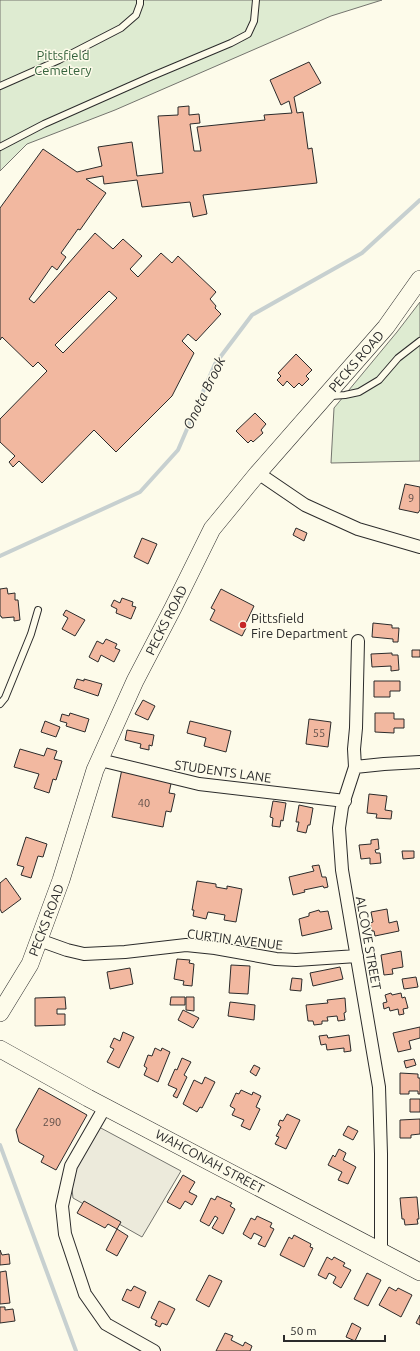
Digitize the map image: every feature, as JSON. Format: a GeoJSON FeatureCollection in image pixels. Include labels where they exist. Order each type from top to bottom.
{"type":"FeatureCollection","features":[{"type":"Feature","properties":{"kind":"street","name":"PECKS ROAD"},"geometry":{"type":"LineString","coordinates":[[0,1013],[30,964],[62,880],[100,760],[135,681],[212,529],[258,473],[386,328],[420,279]]}},
{"type":"Feature","properties":{"kind":"street"},"geometry":{"type":"LineString","coordinates":[[258,473],[305,505],[358,529],[420,547]]}},
{"type":"Feature","properties":{"kind":"street","name":"ALCOVE STREET"},"geometry":{"type":"LineString","coordinates":[[358,641],[356,728],[354,749],[355,767],[344,801],[339,828],[342,863],[379,1087],[381,1252]]}},
{"type":"Feature","properties":{"kind":"street","name":"STUDENTS LANE"},"geometry":{"type":"LineString","coordinates":[[100,760],[199,784],[344,801]]}},
{"type":"Feature","properties":{"kind":"street"},"geometry":{"type":"LineString","coordinates":[[355,767],[420,762]]}},
{"type":"Feature","properties":{"kind":"street","name":"CURTIN AVENUE"},"geometry":{"type":"LineString","coordinates":[[39,940],[67,950],[84,954],[125,952],[186,945],[215,948],[276,959],[296,960],[357,956]]}},
{"type":"Feature","properties":{"kind":"street","name":"WAHCONAH STREET"},"geometry":{"type":"LineString","coordinates":[[0,1049],[105,1107],[420,1272]]}},
{"type":"Feature","properties":{"kind":"street"},"geometry":{"type":"LineString","coordinates":[[105,1107],[72,1166],[62,1206],[65,1234],[85,1294],[106,1324],[154,1351]]}},
{"type":"Feature","properties":{"kind":"lane"},"geometry":{"type":"LineString","coordinates":[[0,86],[59,60],[121,28],[136,15],[140,0]]}},
{"type":"Feature","properties":{"kind":"lane"},"geometry":{"type":"LineString","coordinates":[[0,148],[44,124],[150,76],[231,43],[248,34],[254,21],[256,0]]}},
{"type":"Feature","properties":{"kind":"lane"},"geometry":{"type":"LineString","coordinates":[[325,397],[359,392],[379,380],[398,358],[420,340]]}},
{"type":"Feature","properties":{"kind":"lane"},"geometry":{"type":"LineString","coordinates":[[0,704],[5,698],[28,641],[38,610]]}},
{"type":"Feature","properties":{"kind":"green space","name":"Pittsfield Cemetery"},"geometry":{"type":"Polygon","coordinates":[[[0,0],[382,0],[331,16],[115,110],[27,144],[0,171],[0,0]]]}},
{"type":"Feature","properties":{"kind":"green space"},"geometry":{"type":"Polygon","coordinates":[[[420,302],[420,461],[331,463],[334,408],[420,302]]]}},
{"type":"Feature","properties":{"kind":"shaded area"},"geometry":{"type":"Polygon","coordinates":[[[99,1127],[181,1171],[142,1237],[73,1198],[71,1181],[78,1162],[99,1127]]]}},
{"type":"Feature","properties":{"kind":"building"},"geometry":{"type":"Polygon","coordinates":[[[309,62],[321,83],[294,97],[297,113],[303,112],[308,149],[312,148],[317,183],[203,195],[207,214],[193,217],[190,202],[142,207],[137,180],[104,184],[103,176],[86,179],[106,193],[80,230],[78,229],[61,253],[66,257],[57,270],[52,266],[29,299],[34,303],[95,233],[113,249],[123,239],[142,256],[130,269],[138,277],[161,253],[172,263],[178,256],[216,292],[210,299],[216,306],[215,308],[221,314],[196,341],[188,334],[182,341],[194,353],[172,396],[116,452],[94,430],[42,483],[19,461],[13,467],[9,462],[15,456],[0,442],[0,419],[47,371],[38,362],[33,367],[2,337],[0,340],[0,208],[43,149],[77,172],[102,166],[98,147],[132,142],[137,176],[163,173],[158,116],[178,115],[178,107],[189,106],[189,115],[199,114],[200,123],[190,124],[194,151],[201,151],[197,127],[265,120],[264,115],[292,113],[289,101],[281,105],[270,80],[309,62]],[[109,291],[55,345],[63,353],[117,298],[109,291]]]}},
{"type":"Feature","properties":{"kind":"building"},"geometry":{"type":"Polygon","coordinates":[[[296,354],[312,370],[306,376],[309,379],[302,386],[299,383],[294,388],[287,381],[283,386],[277,380],[281,376],[278,373],[296,354]]]}},
{"type":"Feature","properties":{"kind":"building"},"geometry":{"type":"Polygon","coordinates":[[[255,413],[266,424],[261,430],[263,433],[253,442],[251,440],[248,443],[236,431],[255,413]]]}},
{"type":"Feature","properties":{"kind":"building"},"geometry":{"type":"Polygon","coordinates":[[[405,484],[420,487],[420,510],[418,513],[399,509],[405,484]]]}},
{"type":"Feature","properties":{"kind":"building"},"geometry":{"type":"Polygon","coordinates":[[[296,528],[307,533],[304,541],[293,535],[296,528]]]}},
{"type":"Feature","properties":{"kind":"building"},"geometry":{"type":"Polygon","coordinates":[[[142,538],[157,544],[148,564],[134,557],[142,538]]]}},
{"type":"Feature","properties":{"kind":"building"},"geometry":{"type":"Polygon","coordinates":[[[7,588],[8,594],[15,593],[15,600],[18,600],[20,620],[14,621],[14,617],[2,618],[0,616],[0,589],[7,588]]]}},
{"type":"Feature","properties":{"kind":"building"},"geometry":{"type":"Polygon","coordinates":[[[221,589],[254,606],[244,627],[246,628],[242,636],[210,620],[215,610],[211,608],[221,589]]]}},
{"type":"Feature","properties":{"kind":"building"},"geometry":{"type":"Polygon","coordinates":[[[122,598],[133,602],[132,606],[136,607],[131,619],[116,613],[117,609],[111,606],[114,600],[120,603],[122,598]]]}},
{"type":"Feature","properties":{"kind":"building"},"geometry":{"type":"Polygon","coordinates":[[[66,610],[85,620],[75,636],[62,629],[68,618],[63,615],[66,610]]]}},
{"type":"Feature","properties":{"kind":"building"},"geometry":{"type":"Polygon","coordinates":[[[373,623],[392,625],[392,628],[399,628],[398,642],[393,642],[393,639],[372,637],[373,623]]]}},
{"type":"Feature","properties":{"kind":"building"},"geometry":{"type":"Polygon","coordinates":[[[106,639],[117,644],[115,648],[120,650],[114,662],[101,655],[98,662],[89,657],[97,641],[103,644],[106,639]]]}},
{"type":"Feature","properties":{"kind":"building"},"geometry":{"type":"Polygon","coordinates":[[[412,650],[420,650],[420,657],[412,657],[412,650]]]}},
{"type":"Feature","properties":{"kind":"building"},"geometry":{"type":"Polygon","coordinates":[[[392,653],[392,655],[398,655],[399,670],[391,671],[391,666],[372,667],[371,654],[392,653]]]}},
{"type":"Feature","properties":{"kind":"building"},"geometry":{"type":"Polygon","coordinates":[[[77,679],[84,681],[84,679],[102,684],[98,696],[74,688],[77,679]]]}},
{"type":"Feature","properties":{"kind":"building"},"geometry":{"type":"Polygon","coordinates":[[[374,681],[400,681],[400,691],[390,691],[390,697],[374,697],[374,681]]]}},
{"type":"Feature","properties":{"kind":"building"},"geometry":{"type":"Polygon","coordinates":[[[143,700],[155,706],[148,720],[135,714],[143,700]]]}},
{"type":"Feature","properties":{"kind":"building"},"geometry":{"type":"Polygon","coordinates":[[[70,713],[89,719],[85,732],[66,726],[67,723],[60,721],[62,714],[69,716],[70,713]]]}},
{"type":"Feature","properties":{"kind":"building"},"geometry":{"type":"Polygon","coordinates":[[[375,713],[394,713],[394,719],[404,719],[404,728],[394,728],[394,733],[375,732],[375,713]]]}},
{"type":"Feature","properties":{"kind":"building"},"geometry":{"type":"Polygon","coordinates":[[[309,719],[331,722],[328,747],[306,744],[309,719]]]}},
{"type":"Feature","properties":{"kind":"building"},"geometry":{"type":"Polygon","coordinates":[[[45,721],[60,727],[56,737],[41,732],[45,721]]]}},
{"type":"Feature","properties":{"kind":"building"},"geometry":{"type":"Polygon","coordinates":[[[190,721],[231,731],[226,752],[204,746],[206,738],[187,733],[190,721]]]}},
{"type":"Feature","properties":{"kind":"building"},"geometry":{"type":"Polygon","coordinates":[[[127,730],[154,735],[152,746],[149,745],[149,750],[140,748],[141,744],[125,740],[127,730]]]}},
{"type":"Feature","properties":{"kind":"building"},"geometry":{"type":"Polygon","coordinates":[[[47,748],[57,751],[54,759],[62,761],[56,780],[53,779],[49,793],[34,788],[39,774],[14,767],[20,749],[44,756],[47,748]]]}},
{"type":"Feature","properties":{"kind":"building"},"geometry":{"type":"Polygon","coordinates":[[[122,769],[172,779],[169,793],[175,794],[171,812],[166,811],[163,827],[112,817],[122,769]]]}},
{"type":"Feature","properties":{"kind":"building"},"geometry":{"type":"Polygon","coordinates":[[[369,794],[387,796],[385,810],[392,811],[391,819],[376,818],[377,814],[367,813],[369,794]]]}},
{"type":"Feature","properties":{"kind":"building"},"geometry":{"type":"Polygon","coordinates":[[[273,801],[286,803],[283,821],[281,820],[280,827],[272,826],[273,818],[270,817],[273,801]]]}},
{"type":"Feature","properties":{"kind":"building"},"geometry":{"type":"Polygon","coordinates":[[[299,805],[313,808],[310,825],[308,825],[306,833],[297,831],[299,822],[296,822],[299,805]]]}},
{"type":"Feature","properties":{"kind":"building"},"geometry":{"type":"Polygon","coordinates":[[[26,837],[47,844],[43,857],[38,856],[31,878],[21,875],[24,867],[17,865],[26,837]]]}},
{"type":"Feature","properties":{"kind":"building"},"geometry":{"type":"Polygon","coordinates":[[[378,839],[379,849],[375,850],[376,853],[380,853],[381,863],[370,864],[370,858],[361,859],[359,845],[371,844],[371,840],[378,839]]]}},
{"type":"Feature","properties":{"kind":"building"},"geometry":{"type":"Polygon","coordinates":[[[402,851],[414,851],[414,858],[403,859],[402,851]]]}},
{"type":"Feature","properties":{"kind":"building"},"geometry":{"type":"Polygon","coordinates":[[[319,865],[322,877],[326,877],[328,887],[324,888],[323,886],[304,890],[305,892],[293,895],[289,877],[314,871],[312,866],[319,865]]]}},
{"type":"Feature","properties":{"kind":"building"},"geometry":{"type":"Polygon","coordinates":[[[6,878],[21,899],[2,913],[0,909],[0,883],[6,878]]]}},
{"type":"Feature","properties":{"kind":"building"},"geometry":{"type":"Polygon","coordinates":[[[197,881],[216,884],[216,887],[227,889],[227,886],[242,889],[236,922],[224,920],[225,915],[208,912],[206,919],[193,916],[194,910],[192,910],[197,881]]]}},
{"type":"Feature","properties":{"kind":"building"},"geometry":{"type":"Polygon","coordinates":[[[387,909],[389,923],[397,921],[399,931],[375,936],[370,923],[373,922],[371,912],[387,909]]]}},
{"type":"Feature","properties":{"kind":"building"},"geometry":{"type":"Polygon","coordinates":[[[319,910],[320,912],[328,911],[332,929],[302,936],[299,919],[309,916],[309,913],[319,910]]]}},
{"type":"Feature","properties":{"kind":"building"},"geometry":{"type":"Polygon","coordinates":[[[401,951],[403,967],[392,969],[393,974],[384,975],[381,955],[401,951]]]}},
{"type":"Feature","properties":{"kind":"building"},"geometry":{"type":"Polygon","coordinates":[[[177,959],[190,960],[189,963],[194,964],[192,986],[183,985],[184,981],[174,979],[177,959]]]}},
{"type":"Feature","properties":{"kind":"building"},"geometry":{"type":"Polygon","coordinates":[[[231,965],[250,966],[248,994],[229,993],[231,965]]]}},
{"type":"Feature","properties":{"kind":"building"},"geometry":{"type":"Polygon","coordinates":[[[340,967],[343,979],[313,986],[310,973],[340,967]]]}},
{"type":"Feature","properties":{"kind":"building"},"geometry":{"type":"Polygon","coordinates":[[[130,968],[133,984],[110,989],[107,972],[130,968]]]}},
{"type":"Feature","properties":{"kind":"building"},"geometry":{"type":"Polygon","coordinates":[[[416,977],[418,987],[404,989],[402,979],[416,977]]]}},
{"type":"Feature","properties":{"kind":"building"},"geometry":{"type":"Polygon","coordinates":[[[292,978],[302,979],[301,991],[290,990],[292,978]]]}},
{"type":"Feature","properties":{"kind":"building"},"geometry":{"type":"Polygon","coordinates":[[[391,993],[392,995],[401,993],[402,998],[405,997],[408,1008],[403,1009],[404,1014],[399,1015],[398,1009],[390,1011],[389,1007],[384,1009],[383,1003],[387,1002],[385,995],[391,993]]]}},
{"type":"Feature","properties":{"kind":"building"},"geometry":{"type":"Polygon","coordinates":[[[65,997],[66,1009],[57,1009],[57,1014],[65,1014],[65,1025],[35,1026],[35,998],[65,997]]]}},
{"type":"Feature","properties":{"kind":"building"},"geometry":{"type":"Polygon","coordinates":[[[171,997],[185,997],[185,1005],[170,1005],[171,997]]]}},
{"type":"Feature","properties":{"kind":"building"},"geometry":{"type":"Polygon","coordinates":[[[186,997],[194,997],[194,1011],[186,1010],[186,997]]]}},
{"type":"Feature","properties":{"kind":"building"},"geometry":{"type":"Polygon","coordinates":[[[345,998],[345,1020],[338,1021],[337,1016],[327,1017],[328,1021],[322,1021],[322,1024],[314,1025],[313,1021],[308,1021],[306,1005],[328,1003],[327,1000],[345,998]]]}},
{"type":"Feature","properties":{"kind":"building"},"geometry":{"type":"Polygon","coordinates":[[[230,1002],[255,1005],[254,1020],[228,1016],[230,1002]]]}},
{"type":"Feature","properties":{"kind":"building"},"geometry":{"type":"Polygon","coordinates":[[[183,1010],[199,1018],[193,1028],[178,1020],[183,1010]]]}},
{"type":"Feature","properties":{"kind":"building"},"geometry":{"type":"Polygon","coordinates":[[[420,1027],[420,1038],[409,1041],[411,1049],[398,1052],[393,1033],[420,1027]]]}},
{"type":"Feature","properties":{"kind":"building"},"geometry":{"type":"Polygon","coordinates":[[[123,1032],[134,1037],[119,1068],[107,1062],[114,1049],[110,1047],[114,1038],[120,1041],[123,1032]]]}},
{"type":"Feature","properties":{"kind":"building"},"geometry":{"type":"Polygon","coordinates":[[[327,1035],[328,1038],[349,1035],[351,1051],[344,1052],[344,1048],[327,1050],[326,1044],[321,1045],[319,1036],[327,1035]]]}},
{"type":"Feature","properties":{"kind":"building"},"geometry":{"type":"Polygon","coordinates":[[[155,1048],[161,1051],[162,1048],[170,1052],[158,1082],[144,1075],[147,1068],[144,1066],[148,1055],[152,1056],[155,1048]]]}},
{"type":"Feature","properties":{"kind":"building"},"geometry":{"type":"Polygon","coordinates":[[[182,1058],[191,1062],[184,1075],[187,1077],[177,1098],[173,1096],[177,1089],[168,1085],[182,1058]]]}},
{"type":"Feature","properties":{"kind":"building"},"geometry":{"type":"Polygon","coordinates":[[[414,1059],[416,1065],[406,1068],[404,1061],[414,1059]]]}},
{"type":"Feature","properties":{"kind":"building"},"geometry":{"type":"Polygon","coordinates":[[[254,1065],[260,1068],[256,1076],[250,1072],[254,1065]]]}},
{"type":"Feature","properties":{"kind":"building"},"geometry":{"type":"Polygon","coordinates":[[[400,1073],[418,1074],[418,1078],[420,1078],[420,1094],[418,1094],[418,1091],[409,1091],[409,1094],[400,1094],[400,1073]]]}},
{"type":"Feature","properties":{"kind":"building"},"geometry":{"type":"Polygon","coordinates":[[[205,1077],[215,1082],[202,1108],[200,1107],[197,1112],[183,1104],[194,1080],[202,1084],[205,1077]]]}},
{"type":"Feature","properties":{"kind":"building"},"geometry":{"type":"Polygon","coordinates":[[[39,1088],[87,1115],[56,1170],[41,1162],[44,1156],[19,1142],[16,1130],[39,1088]]]}},
{"type":"Feature","properties":{"kind":"building"},"geometry":{"type":"Polygon","coordinates":[[[241,1090],[252,1095],[253,1092],[261,1096],[256,1107],[260,1109],[250,1130],[241,1126],[244,1120],[232,1115],[235,1109],[230,1106],[236,1093],[239,1094],[241,1090]]]}},
{"type":"Feature","properties":{"kind":"building"},"geometry":{"type":"Polygon","coordinates":[[[410,1099],[420,1099],[420,1112],[410,1112],[410,1099]]]}},
{"type":"Feature","properties":{"kind":"building"},"geometry":{"type":"Polygon","coordinates":[[[287,1114],[300,1120],[286,1149],[275,1144],[279,1137],[276,1136],[281,1127],[278,1125],[280,1120],[283,1121],[287,1114]]]}},
{"type":"Feature","properties":{"kind":"building"},"geometry":{"type":"Polygon","coordinates":[[[420,1119],[420,1134],[411,1135],[411,1138],[400,1138],[400,1120],[420,1119]]]}},
{"type":"Feature","properties":{"kind":"building"},"geometry":{"type":"Polygon","coordinates":[[[348,1126],[358,1131],[353,1140],[343,1135],[348,1126]]]}},
{"type":"Feature","properties":{"kind":"building"},"geometry":{"type":"Polygon","coordinates":[[[339,1149],[346,1153],[343,1160],[356,1167],[348,1184],[338,1180],[342,1172],[328,1165],[333,1155],[335,1157],[339,1149]]]}},
{"type":"Feature","properties":{"kind":"building"},"geometry":{"type":"Polygon","coordinates":[[[183,1175],[195,1182],[189,1192],[197,1196],[192,1205],[185,1201],[180,1209],[167,1202],[183,1175]]]}},
{"type":"Feature","properties":{"kind":"building"},"geometry":{"type":"Polygon","coordinates":[[[217,1196],[232,1203],[230,1206],[235,1209],[223,1234],[212,1228],[218,1218],[215,1216],[209,1226],[200,1221],[211,1198],[215,1200],[217,1196]]]}},
{"type":"Feature","properties":{"kind":"building"},"geometry":{"type":"Polygon","coordinates":[[[417,1197],[418,1224],[405,1225],[404,1219],[402,1219],[400,1198],[417,1197]]]}},
{"type":"Feature","properties":{"kind":"building"},"geometry":{"type":"Polygon","coordinates":[[[84,1201],[121,1222],[117,1229],[108,1224],[105,1228],[77,1213],[84,1201]]]}},
{"type":"Feature","properties":{"kind":"building"},"geometry":{"type":"Polygon","coordinates":[[[257,1216],[272,1223],[270,1227],[274,1229],[265,1247],[258,1244],[262,1237],[254,1233],[251,1239],[243,1234],[251,1218],[255,1220],[257,1216]]]}},
{"type":"Feature","properties":{"kind":"building"},"geometry":{"type":"Polygon","coordinates":[[[117,1229],[128,1236],[117,1256],[106,1250],[117,1229]]]}},
{"type":"Feature","properties":{"kind":"building"},"geometry":{"type":"Polygon","coordinates":[[[294,1235],[311,1244],[310,1247],[313,1248],[304,1267],[280,1255],[289,1237],[292,1239],[294,1235]]]}},
{"type":"Feature","properties":{"kind":"building"},"geometry":{"type":"Polygon","coordinates":[[[0,1250],[2,1255],[9,1254],[10,1264],[0,1265],[0,1250]]]}},
{"type":"Feature","properties":{"kind":"building"},"geometry":{"type":"Polygon","coordinates":[[[327,1257],[332,1260],[334,1257],[345,1263],[343,1266],[351,1270],[341,1288],[333,1283],[336,1277],[329,1273],[326,1279],[318,1275],[327,1257]]]}},
{"type":"Feature","properties":{"kind":"building"},"geometry":{"type":"Polygon","coordinates":[[[6,1271],[10,1303],[0,1304],[0,1272],[6,1271]]]}},
{"type":"Feature","properties":{"kind":"building"},"geometry":{"type":"Polygon","coordinates":[[[367,1273],[381,1280],[368,1306],[354,1299],[367,1273]]]}},
{"type":"Feature","properties":{"kind":"building"},"geometry":{"type":"Polygon","coordinates":[[[209,1275],[222,1281],[209,1307],[196,1300],[209,1275]]]}},
{"type":"Feature","properties":{"kind":"building"},"geometry":{"type":"Polygon","coordinates":[[[134,1286],[146,1292],[139,1308],[122,1300],[127,1289],[131,1291],[134,1286]]]}},
{"type":"Feature","properties":{"kind":"building"},"geometry":{"type":"Polygon","coordinates":[[[389,1287],[396,1291],[398,1288],[412,1295],[401,1317],[379,1305],[389,1287]]]}},
{"type":"Feature","properties":{"kind":"building"},"geometry":{"type":"Polygon","coordinates":[[[159,1301],[175,1309],[167,1325],[162,1323],[160,1327],[155,1325],[157,1321],[151,1318],[159,1301]]]}},
{"type":"Feature","properties":{"kind":"building"},"geometry":{"type":"Polygon","coordinates":[[[0,1307],[5,1307],[5,1310],[13,1309],[15,1321],[0,1323],[0,1307]]]}},
{"type":"Feature","properties":{"kind":"building"},"geometry":{"type":"Polygon","coordinates":[[[420,1315],[420,1325],[416,1323],[420,1315]]]}},
{"type":"Feature","properties":{"kind":"building"},"geometry":{"type":"Polygon","coordinates":[[[352,1323],[361,1328],[355,1341],[346,1337],[352,1323]]]}},
{"type":"Feature","properties":{"kind":"building"},"geometry":{"type":"Polygon","coordinates":[[[225,1333],[233,1336],[231,1340],[243,1346],[245,1342],[252,1346],[250,1351],[216,1351],[225,1333]]]}},
{"type":"Feature","properties":{"kind":"waterway","name":"Onota Brook"},"geometry":{"type":"LineString","coordinates":[[0,556],[140,492],[178,450],[215,364],[252,315],[362,253],[420,200]]}},
{"type":"Feature","properties":{"kind":"waterway"},"geometry":{"type":"LineString","coordinates":[[0,1145],[76,1351]]}},
{"type":"Feature","properties":{"kind":"place","name":"Pittsfield Fire Department"},"geometry":{"type":"Point","coordinates":[243,625]}}]}
